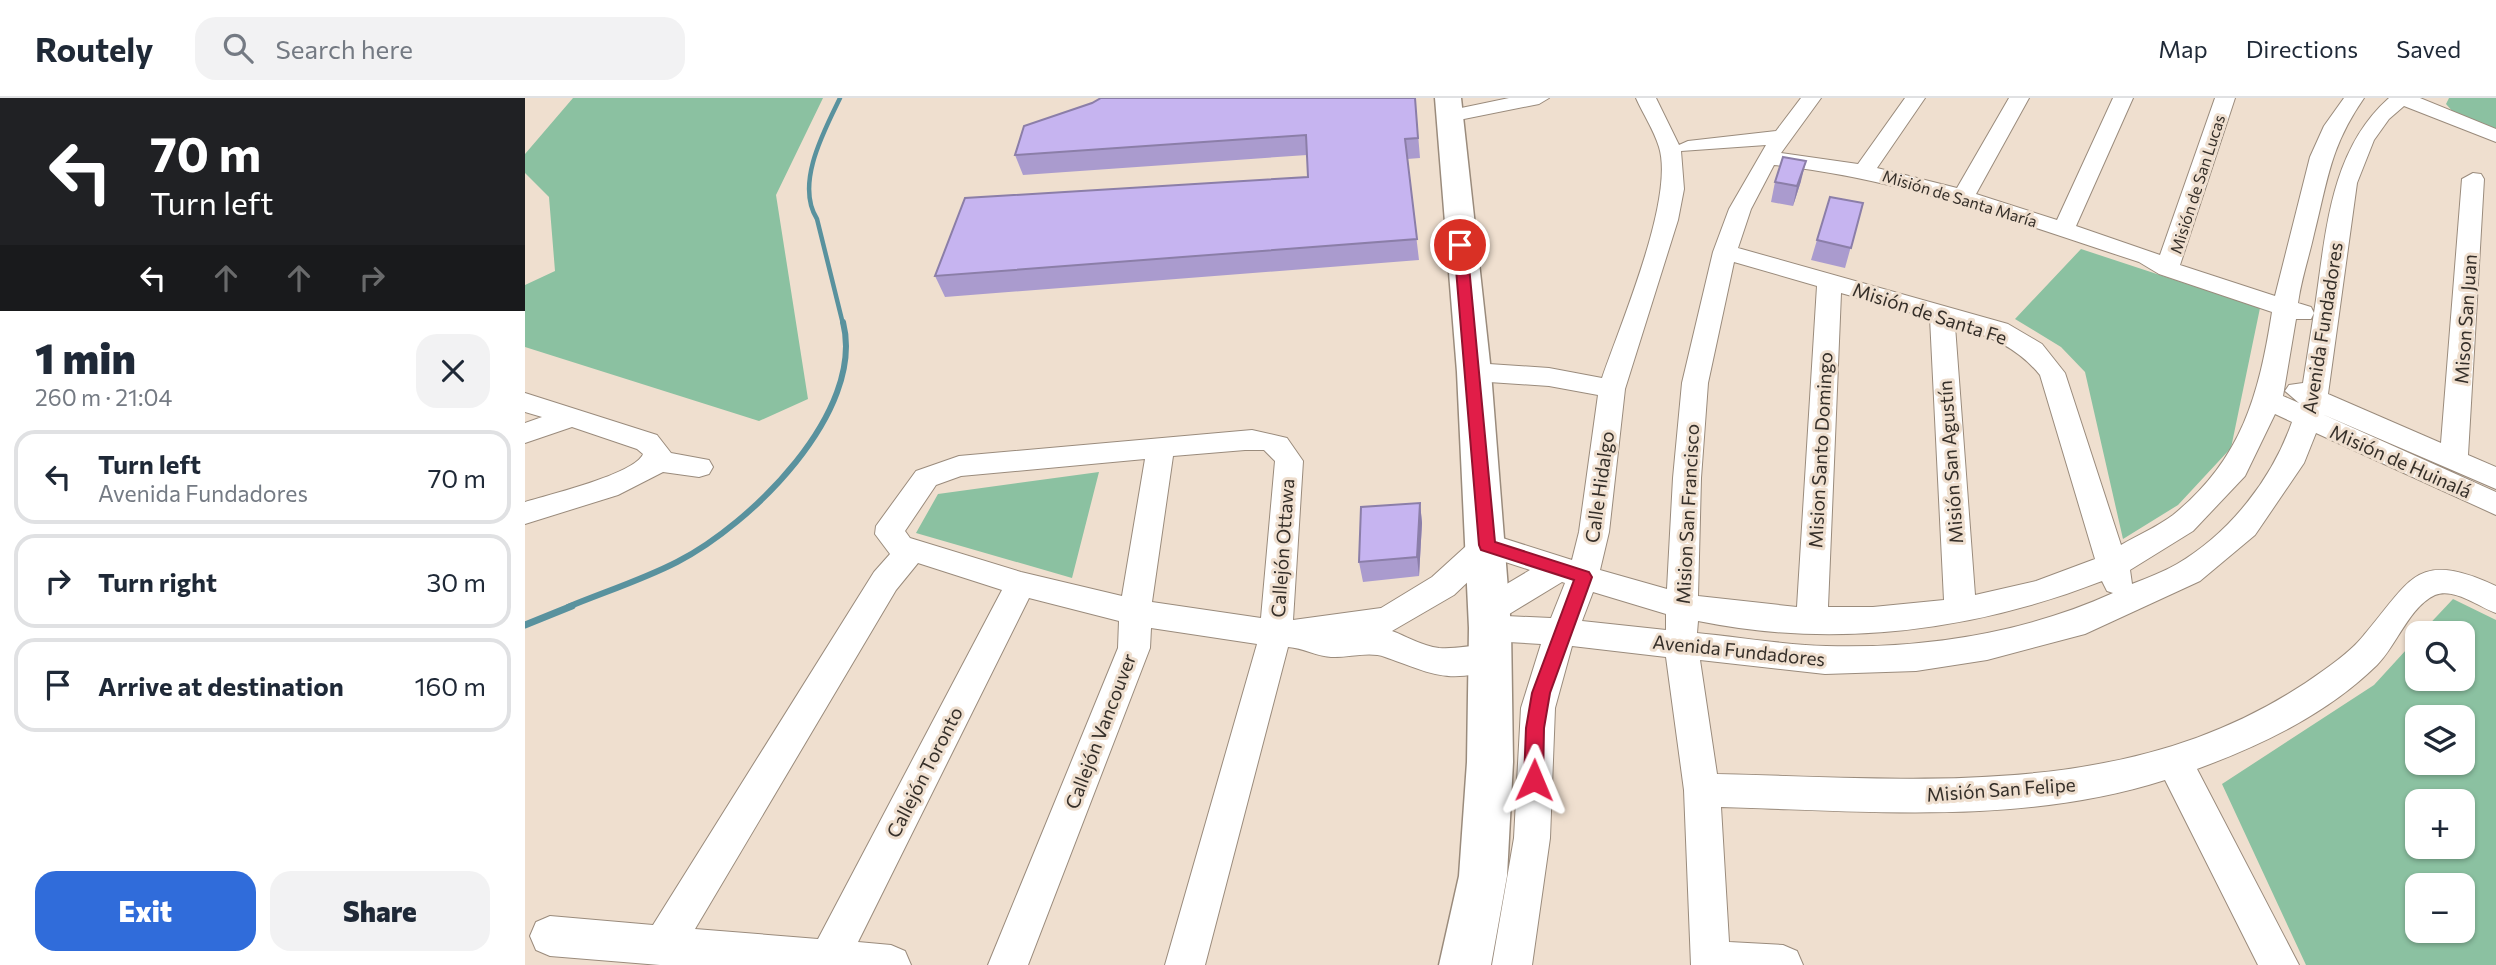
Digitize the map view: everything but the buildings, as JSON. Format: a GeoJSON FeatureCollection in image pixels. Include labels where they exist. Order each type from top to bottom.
{"type":"FeatureCollection","features":[{"type":"Feature","properties":{"kind":"main road"},"geometry":{"type":"LineString","coordinates":[[1449,107],[1474,372],[1487,545],[1489,632],[1490,762],[1483,876],[1465,965]]}},
{"type":"Feature","properties":{"kind":"street"},"geometry":{"type":"LineString","coordinates":[[1449,107],[1539,98]]}},
{"type":"Feature","properties":{"kind":"street","name":"Calle Hidalgo"},"geometry":{"type":"LineString","coordinates":[[1512,965],[1532,838],[1538,708],[1562,632],[1571,573],[1594,532],[1612,389],[1667,220],[1673,189],[1670,148],[1646,98]]}},
{"type":"Feature","properties":{"kind":"street","name":"Mision San Francisco"},"geometry":{"type":"LineString","coordinates":[[1711,963],[1702,790],[1681,645],[1687,478],[1695,383],[1725,252],[1740,209],[1774,148],[1811,98]]}},
{"type":"Feature","properties":{"kind":"street"},"geometry":{"type":"LineString","coordinates":[[1865,169],[1915,98]]}},
{"type":"Feature","properties":{"kind":"street"},"geometry":{"type":"LineString","coordinates":[[1964,196],[2019,98]]}},
{"type":"Feature","properties":{"kind":"street"},"geometry":{"type":"LineString","coordinates":[[2063,231],[2123,98]]}},
{"type":"Feature","properties":{"kind":"street","name":"Misión de San Lucas"},"geometry":{"type":"LineString","coordinates":[[2162,261],[2225,98]]}},
{"type":"Feature","properties":{"kind":"street","name":"Avenida Fundadores"},"geometry":{"type":"LineString","coordinates":[[1487,545],[1681,605],[1765,618],[1812,620],[1895,618],[1960,612],[2051,591],[2111,566],[2156,542],[2202,505],[2240,464],[2256,434],[2270,390],[2287,299],[2322,152],[2330,129],[2354,98]]}},
{"type":"Feature","properties":{"kind":"street"},"geometry":{"type":"LineString","coordinates":[[2402,98],[2496,136]]}},
{"type":"Feature","properties":{"kind":"street","name":"Avenida Fundadores"},"geometry":{"type":"LineString","coordinates":[[1489,632],[1562,632],[1825,660],[1916,657],[1987,646],[2074,625],[2127,603],[2189,572],[2245,527],[2294,456],[2312,408],[2346,183],[2353,160],[2382,115],[2402,98]]}},
{"type":"Feature","properties":{"kind":"street","name":"Misión de Santa María"},"geometry":{"type":"LineString","coordinates":[[1688,147],[1774,148],[1820,162],[1865,169],[1964,196],[2063,231],[2325,312]]}},
{"type":"Feature","properties":{"kind":"street","name":"Mison San Juan"},"geometry":{"type":"LineString","coordinates":[[2454,460],[2474,178]]}},
{"type":"Feature","properties":{"kind":"street","name":"Misión de Santa Fe"},"geometry":{"type":"LineString","coordinates":[[1725,252],[1999,330],[2033,350],[2052,373],[2111,566],[2127,603]]}},
{"type":"Feature","properties":{"kind":"street","name":"Mision Santo Domingo"},"geometry":{"type":"LineString","coordinates":[[1812,620],[1829,281]]}},
{"type":"Feature","properties":{"kind":"street","name":"Misión San Agustín"},"geometry":{"type":"LineString","coordinates":[[1942,313],[1960,612]]}},
{"type":"Feature","properties":{"kind":"street"},"geometry":{"type":"LineString","coordinates":[[1474,372],[1549,377],[1612,389]]}},
{"type":"Feature","properties":{"kind":"street","name":"Misión de Huinalá"},"geometry":{"type":"LineString","coordinates":[[2270,390],[2454,460],[2496,479]]}},
{"type":"Feature","properties":{"kind":"street"},"geometry":{"type":"LineString","coordinates":[[525,402],[647,442],[657,452],[657,461]]}},
{"type":"Feature","properties":{"kind":"street","name":"Misión de Huinalá"},"geometry":{"type":"LineString","coordinates":[[2312,408],[2496,504]]}},
{"type":"Feature","properties":{"kind":"street"},"geometry":{"type":"LineString","coordinates":[[525,433],[571,418]]}},
{"type":"Feature","properties":{"kind":"street","name":"Callejón Ottawa"},"geometry":{"type":"LineString","coordinates":[[911,551],[893,541],[891,526],[926,478],[958,467],[1161,446],[1263,439],[1273,441],[1286,453],[1289,461],[1287,634],[1185,965]]}},
{"type":"Feature","properties":{"kind":"street","name":"Callejón Vancouver"},"geometry":{"type":"LineString","coordinates":[[1008,965],[1134,648],[1135,612],[1161,446]]}},
{"type":"Feature","properties":{"kind":"street"},"geometry":{"type":"LineString","coordinates":[[525,513],[608,487],[640,473],[657,461],[699,467]]}},
{"type":"Feature","properties":{"kind":"street"},"geometry":{"type":"LineString","coordinates":[[662,946],[885,581],[911,551],[1021,584],[1135,612],[1287,634],[1334,645],[1388,632],[1487,545]]}},
{"type":"Feature","properties":{"kind":"street"},"geometry":{"type":"LineString","coordinates":[[1388,632],[1411,654],[1436,661],[1471,661],[1489,632],[1571,573]]}},
{"type":"Feature","properties":{"kind":"street","name":"Misión San Felipe"},"geometry":{"type":"LineString","coordinates":[[1702,790],[1946,796],[2058,789],[2175,763],[2275,720],[2327,686],[2380,641],[2414,593],[2431,583],[2445,581],[2496,600]]}},
{"type":"Feature","properties":{"kind":"street","name":"Callejón Toronto"},"geometry":{"type":"LineString","coordinates":[[828,960],[1021,584]]}},
{"type":"Feature","properties":{"kind":"street"},"geometry":{"type":"LineString","coordinates":[[2175,763],[2279,965]]}},
{"type":"Feature","properties":{"kind":"street"},"geometry":{"type":"LineString","coordinates":[[550,936],[891,965]]}},
{"type":"Feature","properties":{"kind":"street"},"geometry":{"type":"LineString","coordinates":[[1711,963],[1783,965]]}},
{"type":"Feature","properties":{"kind":"green space"},"geometry":{"type":"Polygon","coordinates":[[[573,98],[823,98],[776,195],[808,399],[759,421],[525,347],[525,285],[555,271],[549,197],[525,173],[525,154],[573,98]]]}},
{"type":"Feature","properties":{"kind":"green space"},"geometry":{"type":"Polygon","coordinates":[[[2449,98],[2496,98],[2496,132],[2454,113],[2446,104],[2449,98]]]}},
{"type":"Feature","properties":{"kind":"green space"},"geometry":{"type":"Polygon","coordinates":[[[2081,249],[2260,308],[2231,448],[2178,505],[2123,539],[2085,372],[2061,347],[2015,319],[2081,249]]]}},
{"type":"Feature","properties":{"kind":"green space"},"geometry":{"type":"Polygon","coordinates":[[[1099,472],[1072,578],[916,533],[938,494],[1099,472]]]}},
{"type":"Feature","properties":{"kind":"green space"},"geometry":{"type":"Polygon","coordinates":[[[2453,599],[2496,620],[2496,965],[2306,965],[2222,784],[2374,685],[2405,651],[2405,691],[2475,691],[2475,621],[2432,621],[2453,599]]]}},
{"type":"Feature","properties":{"kind":"waterway"},"geometry":{"type":"LineString","coordinates":[[840,98],[814,158],[809,190],[843,324]]}},
{"type":"Feature","properties":{"kind":"waterway"},"geometry":{"type":"LineString","coordinates":[[568,607],[677,562],[737,522],[768,494],[796,462],[820,428],[837,392],[845,357],[843,322]]}},
{"type":"Feature","properties":{"kind":"waterway"},"geometry":{"type":"LineString","coordinates":[[525,625],[572,606]]}},
{"type":"Feature","properties":{"kind":"route"},"geometry":{"type":"LineString","coordinates":[[1460,245],[1474,372],[1487,545],[1536,559],[1583,577],[1541,693],[1535,728],[1534,780]]}}]}
